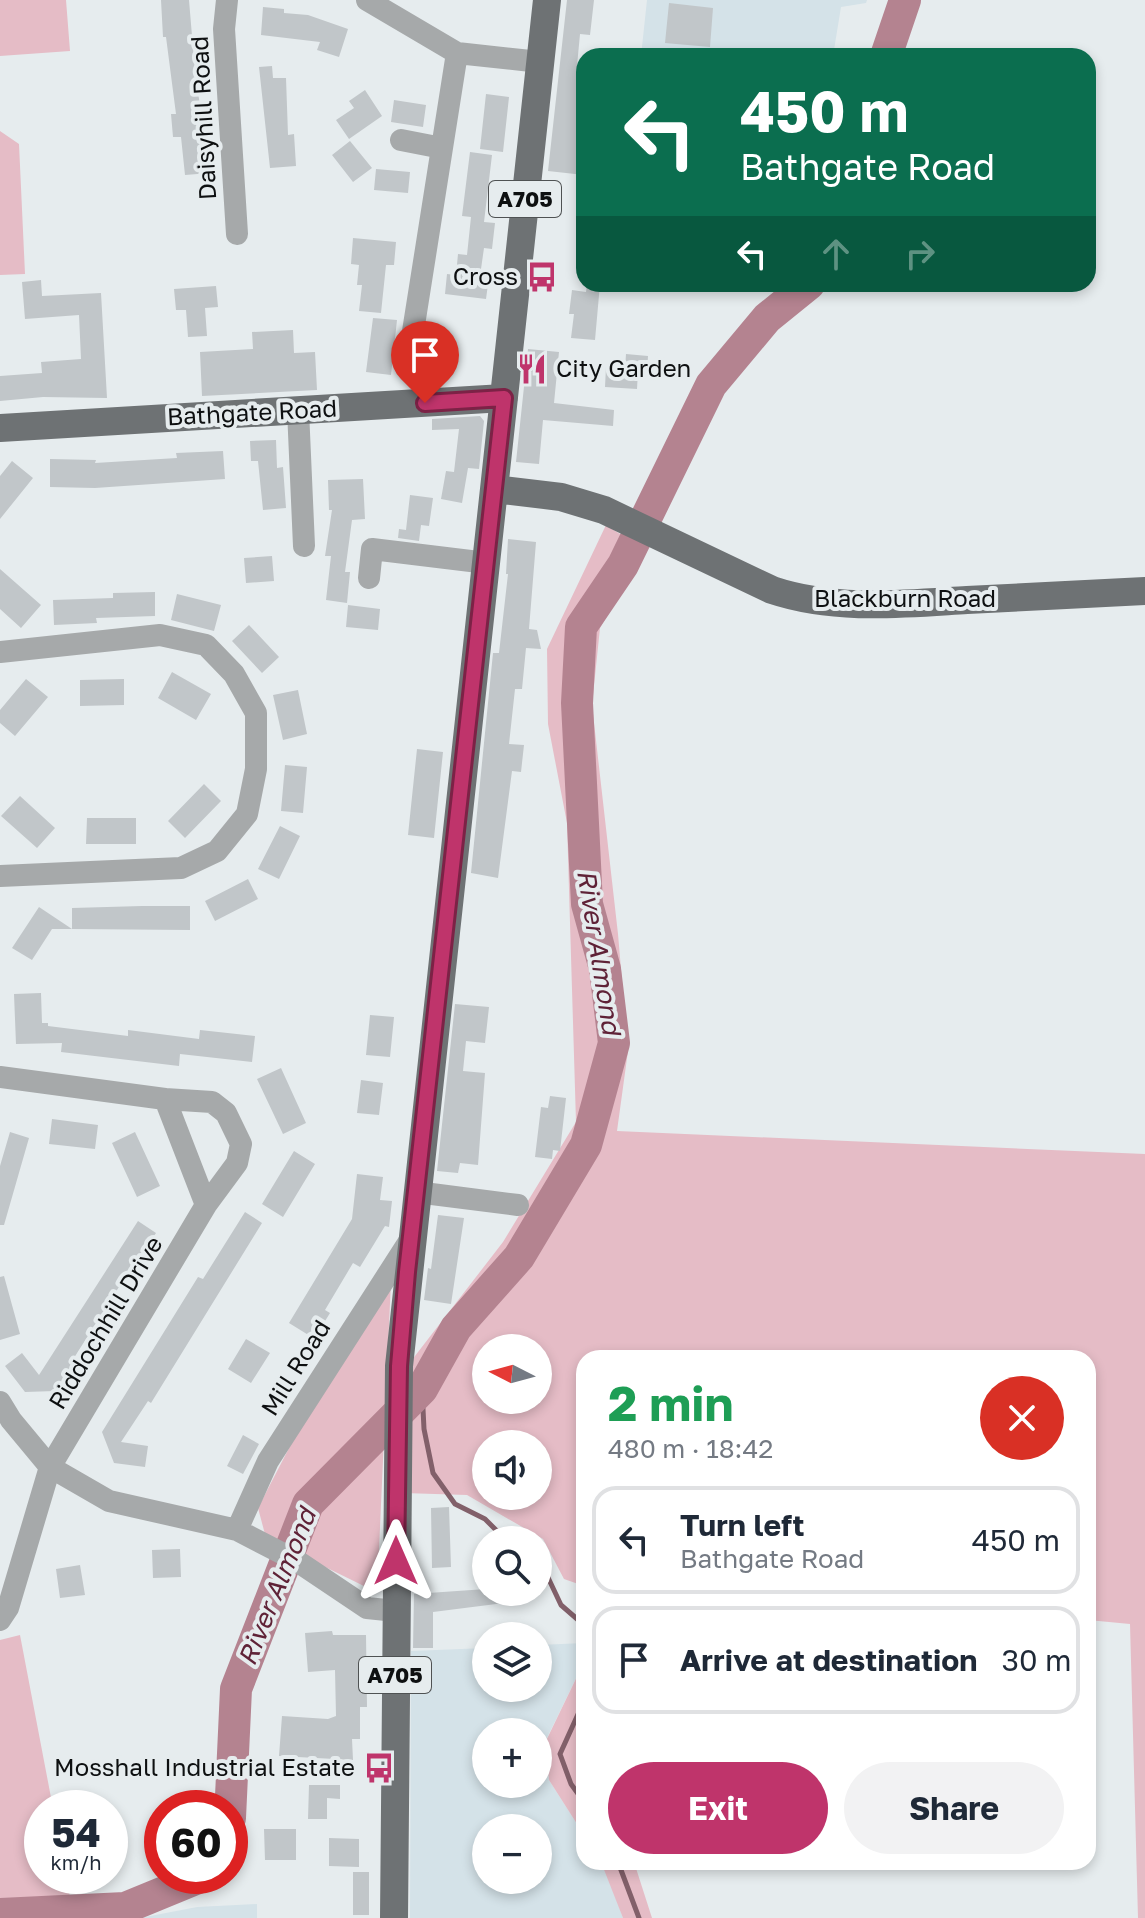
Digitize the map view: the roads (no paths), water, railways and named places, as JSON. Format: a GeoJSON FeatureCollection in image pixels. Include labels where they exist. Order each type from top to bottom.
{"type":"FeatureCollection","features":[{"type":"Feature","properties":{"kind":"main road","name":"A705"},"geometry":{"type":"LineString","coordinates":[[394,1918],[399,1366],[410,1240],[547,0]]}},
{"type":"Feature","properties":{"kind":"main road","name":"Bathgate Road"},"geometry":{"type":"LineString","coordinates":[[0,428],[504,398]]}},
{"type":"Feature","properties":{"kind":"main road","name":"Blackburn Road"},"geometry":{"type":"LineString","coordinates":[[495,489],[561,497],[604,510],[772,590],[801,599],[829,603],[898,604],[1145,591]]}},
{"type":"Feature","properties":{"kind":"street","name":"Daisyhill Road"},"geometry":{"type":"LineString","coordinates":[[227,0],[224,29],[237,234]]}},
{"type":"Feature","properties":{"kind":"street"},"geometry":{"type":"LineString","coordinates":[[367,0],[457,53],[540,62]]}},
{"type":"Feature","properties":{"kind":"street"},"geometry":{"type":"LineString","coordinates":[[411,344],[457,53]]}},
{"type":"Feature","properties":{"kind":"street"},"geometry":{"type":"LineString","coordinates":[[401,140],[442,148]]}},
{"type":"Feature","properties":{"kind":"street"},"geometry":{"type":"LineString","coordinates":[[298,410],[304,546]]}},
{"type":"Feature","properties":{"kind":"street"},"geometry":{"type":"LineString","coordinates":[[369,578],[372,549],[487,563]]}},
{"type":"Feature","properties":{"kind":"street"},"geometry":{"type":"LineString","coordinates":[[0,652],[160,635],[206,645],[234,674],[256,713],[256,769],[247,814],[217,851],[181,868],[0,876]]}},
{"type":"Feature","properties":{"kind":"street","name":"Riddochhill Drive"},"geometry":{"type":"LineString","coordinates":[[0,1077],[165,1099],[212,1102],[226,1113],[241,1144],[237,1163],[206,1205],[50,1467],[8,1608],[0,1620]]}},
{"type":"Feature","properties":{"kind":"street"},"geometry":{"type":"LineString","coordinates":[[165,1099],[206,1205]]}},
{"type":"Feature","properties":{"kind":"street"},"geometry":{"type":"LineString","coordinates":[[416,1192],[518,1205]]}},
{"type":"Feature","properties":{"kind":"street","name":"Mill Road"},"geometry":{"type":"LineString","coordinates":[[237,1530],[268,1461],[410,1240]]}},
{"type":"Feature","properties":{"kind":"street"},"geometry":{"type":"LineString","coordinates":[[0,1402],[50,1467],[109,1501],[237,1530],[297,1561],[367,1608],[396,1611]]}},
{"type":"Feature","properties":{"kind":"waterway","name":"River Almond"},"geometry":{"type":"LineString","coordinates":[[889,48],[905,0]]}},
{"type":"Feature","properties":{"kind":"waterway","name":"River Almond"},"geometry":{"type":"LineString","coordinates":[[231,1790],[236,1689],[308,1504],[422,1389],[456,1328],[519,1257],[586,1145],[614,1043],[605,969],[587,904],[577,703],[581,627],[623,565],[711,385],[767,318],[799,292]]}},
{"type":"Feature","properties":{"kind":"waterway"},"geometry":{"type":"LineString","coordinates":[[422,1389],[424,1429],[433,1473],[455,1504],[485,1519],[492,1526]]}},
{"type":"Feature","properties":{"kind":"waterway"},"geometry":{"type":"LineString","coordinates":[[552,1586],[561,1605],[576,1618]]}},
{"type":"Feature","properties":{"kind":"waterway"},"geometry":{"type":"LineString","coordinates":[[576,1719],[560,1754],[576,1791]]}},
{"type":"Feature","properties":{"kind":"waterway"},"geometry":{"type":"LineString","coordinates":[[621,1870],[639,1918]]}},
{"type":"Feature","properties":{"kind":"waterway","name":"River Almond"},"geometry":{"type":"LineString","coordinates":[[0,1914],[125,1908],[159,1894]]}},
{"type":"Feature","properties":{"kind":"place","name":"Cross"},"geometry":{"type":"Point","coordinates":[542,277]}},
{"type":"Feature","properties":{"kind":"place","name":"City Garden"},"geometry":{"type":"Point","coordinates":[532,369]}},
{"type":"Feature","properties":{"kind":"place","name":"Mosshall Industrial Estate"},"geometry":{"type":"Point","coordinates":[379,1768]}}]}
